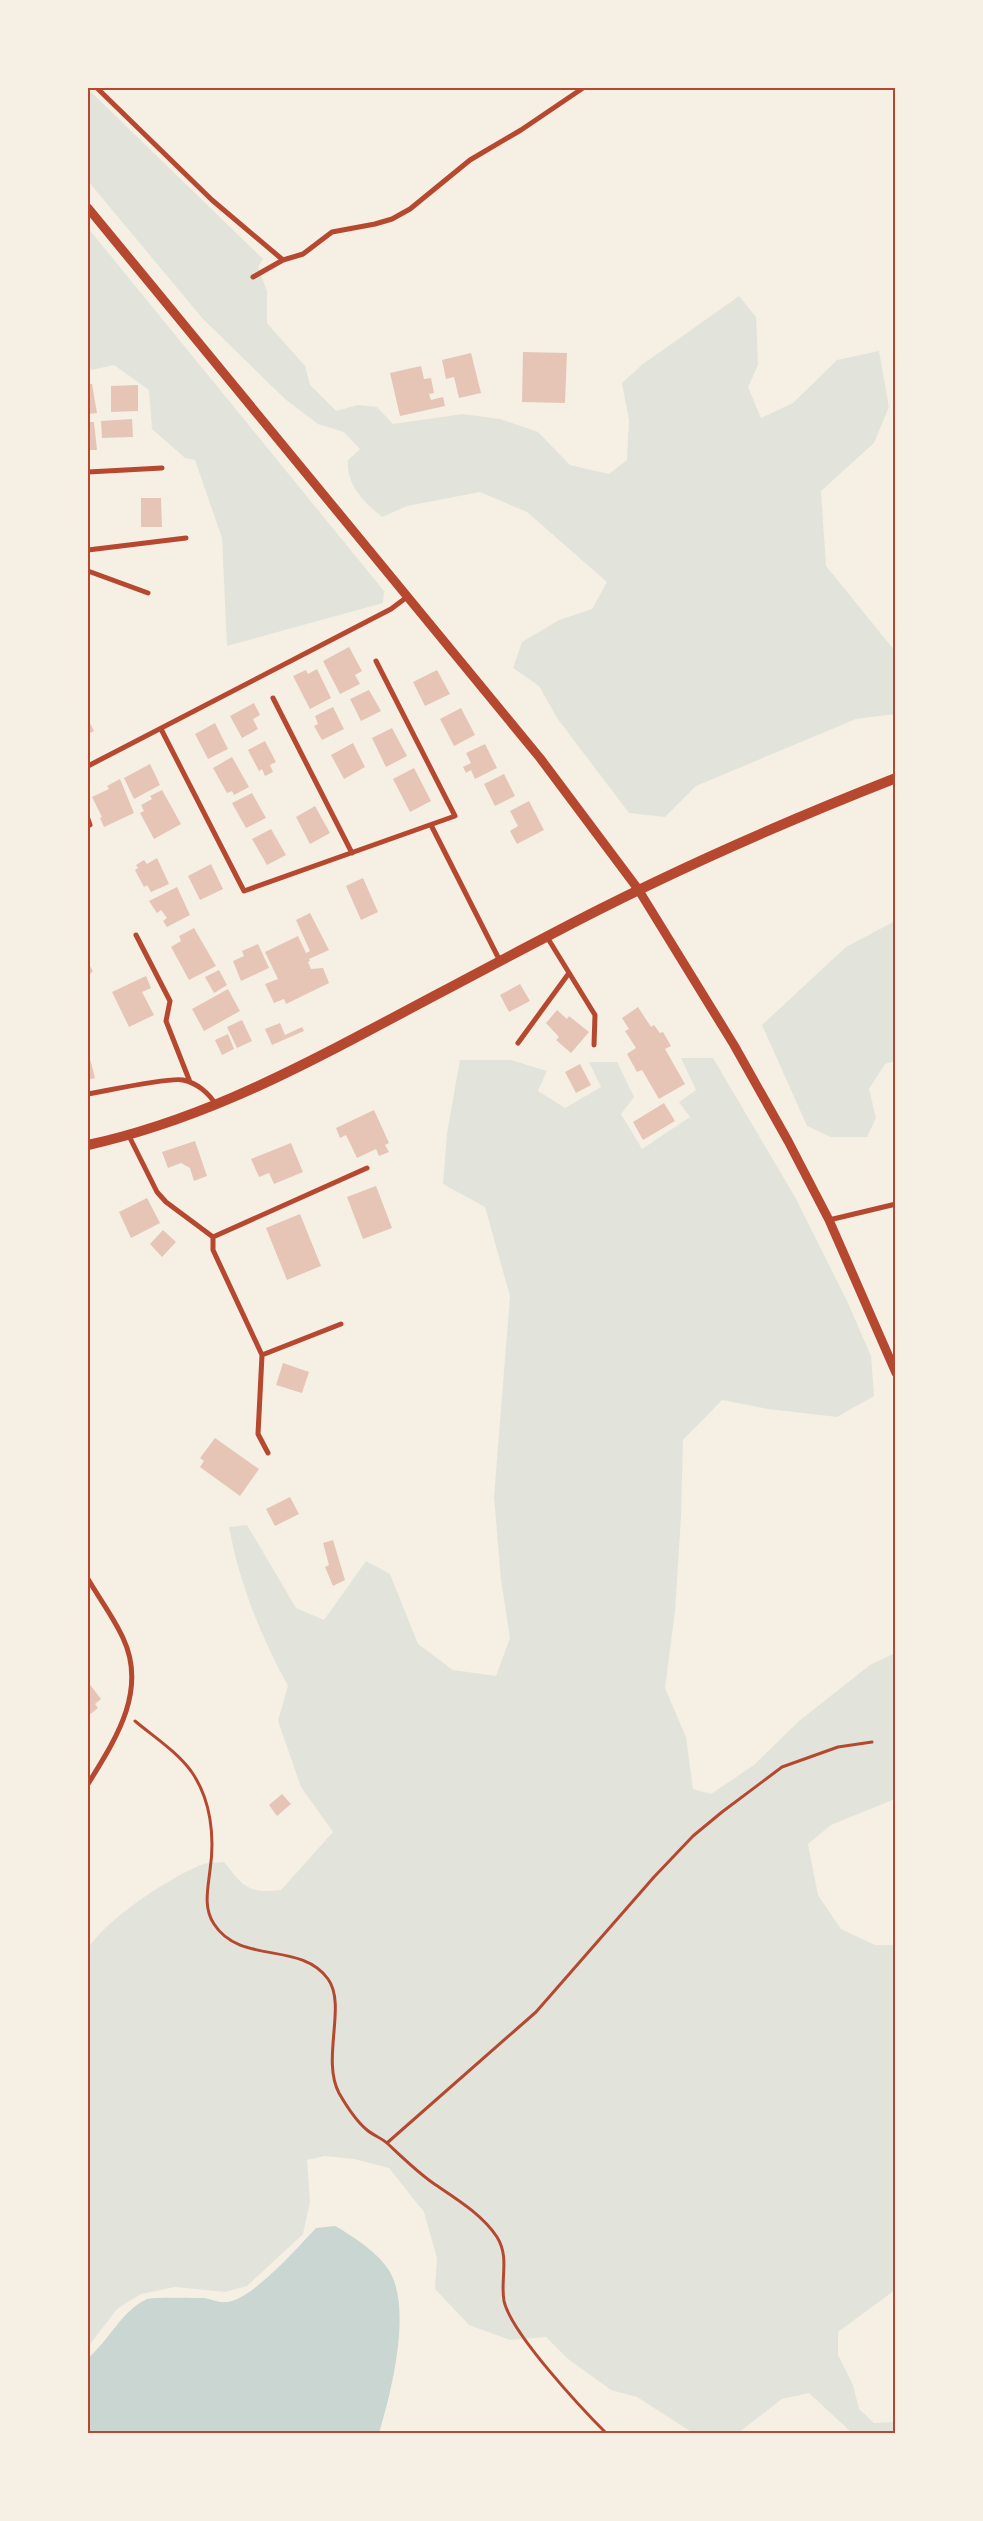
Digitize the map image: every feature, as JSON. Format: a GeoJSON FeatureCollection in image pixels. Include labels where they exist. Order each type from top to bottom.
{"type":"FeatureCollection","features":[{"type":"Feature","properties":{"kind":"main road"},"geometry":{"type":"LineString","coordinates":[[88,1145],[129,1136],[217,1105],[291,1071],[638,889],[823,807],[896,778]]}},
{"type":"Feature","properties":{"kind":"street"},"geometry":{"type":"LineString","coordinates":[[97,88],[212,200],[283,260]]}},
{"type":"Feature","properties":{"kind":"street"},"geometry":{"type":"LineString","coordinates":[[253,277],[283,260],[303,254],[332,232],[375,224],[410,209],[470,160],[521,130],[583,88]]}},
{"type":"Feature","properties":{"kind":"street"},"geometry":{"type":"LineString","coordinates":[[88,208],[540,758],[638,889],[734,1045],[788,1141],[829,1220],[896,1373]]}},
{"type":"Feature","properties":{"kind":"street"},"geometry":{"type":"LineString","coordinates":[[88,472],[162,468]]}},
{"type":"Feature","properties":{"kind":"street"},"geometry":{"type":"LineString","coordinates":[[88,550],[186,538]]}},
{"type":"Feature","properties":{"kind":"street"},"geometry":{"type":"LineString","coordinates":[[88,571],[148,593]]}},
{"type":"Feature","properties":{"kind":"street"},"geometry":{"type":"LineString","coordinates":[[88,766],[391,609],[407,597]]}},
{"type":"Feature","properties":{"kind":"street"},"geometry":{"type":"LineString","coordinates":[[161,729],[244,891],[455,816],[376,661]]}},
{"type":"Feature","properties":{"kind":"street"},"geometry":{"type":"LineString","coordinates":[[273,698],[352,853]]}},
{"type":"Feature","properties":{"kind":"street"},"geometry":{"type":"LineString","coordinates":[[432,825],[500,961]]}},
{"type":"Feature","properties":{"kind":"street"},"geometry":{"type":"LineString","coordinates":[[136,935],[170,1001],[166,1021],[190,1082]]}},
{"type":"Feature","properties":{"kind":"street"},"geometry":{"type":"LineString","coordinates":[[547,936],[595,1014],[594,1045]]}},
{"type":"Feature","properties":{"kind":"street"},"geometry":{"type":"LineString","coordinates":[[518,1042],[569,973]]}},
{"type":"Feature","properties":{"kind":"street"},"geometry":{"type":"LineString","coordinates":[[88,1094],[181,1080],[190,1082],[210,1095],[217,1105]]}},
{"type":"Feature","properties":{"kind":"street"},"geometry":{"type":"LineString","coordinates":[[129,1136],[157,1192],[166,1202],[213,1237]]}},
{"type":"Feature","properties":{"kind":"street"},"geometry":{"type":"LineString","coordinates":[[213,1237],[367,1168]]}},
{"type":"Feature","properties":{"kind":"street"},"geometry":{"type":"LineString","coordinates":[[829,1220],[896,1204]]}},
{"type":"Feature","properties":{"kind":"street"},"geometry":{"type":"LineString","coordinates":[[213,1237],[213,1250],[262,1355],[258,1434],[268,1453]]}},
{"type":"Feature","properties":{"kind":"street"},"geometry":{"type":"LineString","coordinates":[[262,1355],[341,1324]]}},
{"type":"Feature","properties":{"kind":"street"},"geometry":{"type":"LineString","coordinates":[[88,1579],[123,1638],[130,1657],[133,1675],[132,1692],[115,1740],[88,1784]]}},
{"type":"Feature","properties":{"kind":"path"},"geometry":{"type":"LineString","coordinates":[[125,1713],[170,1749],[191,1770],[197,1781],[206,1804],[213,1839],[207,1903],[210,1917],[217,1929],[241,1946],[307,1960],[319,1968],[332,1985],[334,2001],[331,2059],[333,2080],[351,2114],[368,2132],[387,2143],[431,2182],[457,2198],[497,2238],[505,2261],[504,2302],[514,2322],[547,2369],[607,2434]]}},
{"type":"Feature","properties":{"kind":"path"},"geometry":{"type":"LineString","coordinates":[[387,2143],[536,2012],[654,1877],[694,1836],[722,1812],[782,1767],[838,1747],[872,1742]]}},
{"type":"Feature","properties":{"kind":"shaded area"},"geometry":{"type":"Polygon","coordinates":[[[88,89],[263,259],[258,267],[267,291],[267,323],[305,366],[310,385],[336,411],[358,405],[377,407],[393,424],[463,414],[500,419],[538,432],[570,465],[609,474],[627,460],[629,420],[622,383],[643,364],[739,296],[756,317],[758,365],[748,387],[761,418],[793,403],[837,360],[879,351],[889,407],[874,443],[821,491],[826,566],[895,651],[895,714],[856,719],[696,786],[665,817],[629,813],[557,718],[539,686],[513,668],[522,642],[559,620],[592,609],[607,582],[527,512],[480,492],[407,506],[382,517],[369,505],[353,485],[348,469],[348,460],[360,449],[344,432],[318,424],[285,399],[203,319],[88,181],[88,89]]]}},
{"type":"Feature","properties":{"kind":"shaded area"},"geometry":{"type":"Polygon","coordinates":[[[88,228],[384,591],[383,603],[227,646],[222,538],[195,460],[185,458],[152,429],[149,390],[114,365],[91,370],[88,364],[88,228]]]}},
{"type":"Feature","properties":{"kind":"shaded area"},"geometry":{"type":"Polygon","coordinates":[[[895,921],[895,1061],[885,1064],[869,1089],[876,1118],[867,1137],[831,1137],[807,1126],[762,1025],[846,947],[895,921]]]}},
{"type":"Feature","properties":{"kind":"shaded area"},"geometry":{"type":"Polygon","coordinates":[[[681,1058],[713,1058],[795,1197],[848,1303],[871,1356],[874,1396],[837,1417],[768,1409],[722,1400],[683,1440],[681,1517],[675,1611],[665,1688],[686,1737],[693,1789],[711,1794],[754,1765],[799,1721],[870,1665],[895,1653],[895,1799],[831,1825],[808,1844],[818,1895],[841,1929],[875,1945],[895,1945],[895,2290],[838,2332],[838,2355],[853,2385],[859,2409],[874,2423],[895,2422],[895,2433],[852,2433],[809,2393],[782,2399],[738,2433],[690,2431],[637,2397],[611,2390],[568,2359],[546,2337],[510,2340],[469,2325],[435,2289],[437,2258],[424,2212],[389,2168],[354,2159],[325,2156],[307,2160],[310,2202],[303,2234],[247,2286],[225,2292],[175,2287],[141,2294],[117,2309],[88,2347],[88,1948],[110,1924],[139,1900],[171,1880],[203,1864],[224,1862],[242,1883],[248,1887],[261,1891],[281,1890],[333,1832],[301,1787],[278,1721],[288,1686],[252,1609],[233,1548],[229,1527],[247,1525],[296,1608],[324,1620],[366,1561],[390,1574],[418,1644],[453,1670],[496,1676],[510,1638],[501,1580],[494,1497],[510,1296],[485,1207],[443,1184],[447,1133],[460,1060],[511,1060],[547,1071],[538,1091],[565,1108],[601,1087],[589,1062],[617,1062],[634,1097],[621,1114],[642,1149],[690,1117],[679,1102],[696,1090],[681,1058]]]}},
{"type":"Feature","properties":{"kind":"shaded area"},"geometry":{"type":"Polygon","coordinates":[[[335,2226],[358,2240],[379,2258],[390,2272],[396,2288],[399,2308],[397,2352],[394,2375],[379,2433],[88,2433],[88,2358],[122,2318],[138,2304],[151,2298],[204,2298],[223,2302],[236,2299],[261,2283],[316,2228],[335,2226]]]}},
{"type":"Feature","properties":{"kind":"building"},"geometry":{"type":"Polygon","coordinates":[[[523,352],[567,353],[565,403],[522,402],[523,352]]]}},
{"type":"Feature","properties":{"kind":"building"},"geometry":{"type":"Polygon","coordinates":[[[471,353],[481,393],[459,398],[454,377],[446,379],[442,360],[471,353]]]}},
{"type":"Feature","properties":{"kind":"building"},"geometry":{"type":"Polygon","coordinates":[[[421,366],[424,379],[431,378],[434,393],[429,394],[431,400],[443,397],[445,406],[400,416],[390,373],[421,366]]]}},
{"type":"Feature","properties":{"kind":"building"},"geometry":{"type":"Polygon","coordinates":[[[88,384],[92,384],[97,413],[88,414],[88,384]]]}},
{"type":"Feature","properties":{"kind":"building"},"geometry":{"type":"Polygon","coordinates":[[[138,385],[138,411],[111,412],[111,386],[138,385]]]}},
{"type":"Feature","properties":{"kind":"building"},"geometry":{"type":"Polygon","coordinates":[[[132,419],[133,437],[102,438],[101,421],[132,419]]]}},
{"type":"Feature","properties":{"kind":"building"},"geometry":{"type":"Polygon","coordinates":[[[88,422],[94,422],[97,450],[88,450],[88,422]]]}},
{"type":"Feature","properties":{"kind":"building"},"geometry":{"type":"Polygon","coordinates":[[[141,498],[161,498],[162,527],[141,527],[141,498]]]}},
{"type":"Feature","properties":{"kind":"building"},"geometry":{"type":"Polygon","coordinates":[[[349,647],[362,671],[355,675],[360,684],[340,694],[323,661],[349,647]]]}},
{"type":"Feature","properties":{"kind":"building"},"geometry":{"type":"Polygon","coordinates":[[[317,669],[331,698],[310,709],[293,676],[306,670],[308,674],[317,669]]]}},
{"type":"Feature","properties":{"kind":"building"},"geometry":{"type":"Polygon","coordinates":[[[437,670],[450,694],[425,706],[413,682],[437,670]]]}},
{"type":"Feature","properties":{"kind":"building"},"geometry":{"type":"Polygon","coordinates":[[[369,690],[381,711],[361,721],[350,699],[369,690]]]}},
{"type":"Feature","properties":{"kind":"building"},"geometry":{"type":"Polygon","coordinates":[[[254,703],[260,715],[253,719],[258,729],[242,738],[230,716],[254,703]]]}},
{"type":"Feature","properties":{"kind":"building"},"geometry":{"type":"Polygon","coordinates":[[[333,707],[344,729],[322,740],[314,726],[318,724],[315,716],[333,707]]]}},
{"type":"Feature","properties":{"kind":"building"},"geometry":{"type":"Polygon","coordinates":[[[461,708],[475,735],[454,746],[440,719],[461,708]]]}},
{"type":"Feature","properties":{"kind":"building"},"geometry":{"type":"Polygon","coordinates":[[[88,719],[94,731],[88,734],[88,719]]]}},
{"type":"Feature","properties":{"kind":"building"},"geometry":{"type":"Polygon","coordinates":[[[215,723],[228,749],[208,759],[195,734],[215,723]]]}},
{"type":"Feature","properties":{"kind":"building"},"geometry":{"type":"Polygon","coordinates":[[[392,728],[407,756],[386,767],[372,738],[392,728]]]}},
{"type":"Feature","properties":{"kind":"building"},"geometry":{"type":"Polygon","coordinates":[[[265,741],[276,762],[270,765],[273,772],[265,776],[262,769],[259,771],[248,750],[265,741]]]}},
{"type":"Feature","properties":{"kind":"building"},"geometry":{"type":"Polygon","coordinates":[[[353,743],[365,767],[344,779],[331,755],[353,743]]]}},
{"type":"Feature","properties":{"kind":"building"},"geometry":{"type":"Polygon","coordinates":[[[485,744],[497,768],[475,779],[471,770],[466,773],[463,767],[471,763],[466,753],[485,744]]]}},
{"type":"Feature","properties":{"kind":"building"},"geometry":{"type":"Polygon","coordinates":[[[232,757],[249,787],[234,795],[232,791],[227,793],[213,768],[232,757]]]}},
{"type":"Feature","properties":{"kind":"building"},"geometry":{"type":"Polygon","coordinates":[[[150,764],[160,785],[134,799],[124,778],[150,764]]]}},
{"type":"Feature","properties":{"kind":"building"},"geometry":{"type":"Polygon","coordinates":[[[414,768],[431,801],[410,812],[393,779],[414,768]]]}},
{"type":"Feature","properties":{"kind":"building"},"geometry":{"type":"Polygon","coordinates":[[[504,774],[515,796],[495,806],[484,784],[504,774]]]}},
{"type":"Feature","properties":{"kind":"building"},"geometry":{"type":"Polygon","coordinates":[[[120,779],[134,813],[104,827],[100,818],[102,817],[92,797],[109,789],[107,786],[120,779]]]}},
{"type":"Feature","properties":{"kind":"building"},"geometry":{"type":"Polygon","coordinates":[[[162,790],[181,824],[154,839],[140,813],[144,811],[141,805],[152,799],[150,796],[162,790]]]}},
{"type":"Feature","properties":{"kind":"building"},"geometry":{"type":"Polygon","coordinates":[[[252,793],[266,818],[246,828],[232,803],[252,793]]]}},
{"type":"Feature","properties":{"kind":"building"},"geometry":{"type":"Polygon","coordinates":[[[529,801],[544,830],[517,844],[510,831],[518,826],[510,811],[529,801]]]}},
{"type":"Feature","properties":{"kind":"building"},"geometry":{"type":"Polygon","coordinates":[[[315,806],[330,833],[310,844],[296,817],[315,806]]]}},
{"type":"Feature","properties":{"kind":"building"},"geometry":{"type":"Polygon","coordinates":[[[271,829],[286,855],[267,865],[252,839],[271,829]]]}},
{"type":"Feature","properties":{"kind":"building"},"geometry":{"type":"Polygon","coordinates":[[[157,858],[169,884],[151,892],[147,885],[144,887],[135,870],[138,868],[136,865],[144,860],[147,864],[157,858]]]}},
{"type":"Feature","properties":{"kind":"building"},"geometry":{"type":"Polygon","coordinates":[[[211,864],[223,889],[200,900],[188,876],[211,864]]]}},
{"type":"Feature","properties":{"kind":"building"},"geometry":{"type":"Polygon","coordinates":[[[363,878],[378,912],[361,920],[346,886],[363,878]]]}},
{"type":"Feature","properties":{"kind":"building"},"geometry":{"type":"Polygon","coordinates":[[[177,887],[190,915],[167,927],[163,921],[167,918],[161,910],[157,913],[149,901],[177,887]]]}},
{"type":"Feature","properties":{"kind":"building"},"geometry":{"type":"Polygon","coordinates":[[[310,913],[329,950],[309,959],[310,961],[308,962],[311,969],[323,968],[329,983],[286,1004],[284,999],[274,1003],[265,984],[278,979],[265,952],[298,936],[306,953],[310,951],[296,920],[310,913]]]}},
{"type":"Feature","properties":{"kind":"building"},"geometry":{"type":"Polygon","coordinates":[[[194,928],[216,966],[189,980],[171,947],[181,941],[179,936],[194,928]]]}},
{"type":"Feature","properties":{"kind":"building"},"geometry":{"type":"Polygon","coordinates":[[[258,944],[269,968],[241,981],[233,961],[244,956],[242,951],[258,944]]]}},
{"type":"Feature","properties":{"kind":"building"},"geometry":{"type":"Polygon","coordinates":[[[88,963],[93,971],[88,976],[88,963]]]}},
{"type":"Feature","properties":{"kind":"building"},"geometry":{"type":"Polygon","coordinates":[[[219,970],[227,985],[214,993],[205,977],[219,970]]]}},
{"type":"Feature","properties":{"kind":"building"},"geometry":{"type":"Polygon","coordinates":[[[146,976],[151,988],[142,992],[154,1015],[129,1027],[112,992],[146,976]]]}},
{"type":"Feature","properties":{"kind":"building"},"geometry":{"type":"Polygon","coordinates":[[[520,984],[530,1001],[509,1012],[500,995],[520,984]]]}},
{"type":"Feature","properties":{"kind":"building"},"geometry":{"type":"Polygon","coordinates":[[[228,989],[240,1011],[204,1031],[192,1009],[228,989]]]}},
{"type":"Feature","properties":{"kind":"building"},"geometry":{"type":"Polygon","coordinates":[[[638,1007],[651,1027],[654,1025],[660,1033],[663,1032],[671,1046],[665,1049],[685,1084],[659,1099],[642,1070],[637,1072],[627,1054],[636,1048],[625,1031],[629,1029],[622,1018],[638,1007]]]}},
{"type":"Feature","properties":{"kind":"building"},"geometry":{"type":"Polygon","coordinates":[[[557,1010],[567,1019],[569,1016],[589,1032],[571,1053],[556,1040],[559,1037],[546,1023],[557,1010]]]}},
{"type":"Feature","properties":{"kind":"building"},"geometry":{"type":"Polygon","coordinates":[[[242,1020],[252,1041],[237,1048],[227,1027],[242,1020]]]}},
{"type":"Feature","properties":{"kind":"building"},"geometry":{"type":"Polygon","coordinates":[[[280,1023],[285,1035],[302,1027],[304,1031],[272,1045],[265,1029],[280,1023]]]}},
{"type":"Feature","properties":{"kind":"building"},"geometry":{"type":"Polygon","coordinates":[[[228,1034],[234,1049],[222,1055],[215,1040],[228,1034]]]}},
{"type":"Feature","properties":{"kind":"building"},"geometry":{"type":"Polygon","coordinates":[[[88,1051],[95,1078],[88,1080],[88,1051]]]}},
{"type":"Feature","properties":{"kind":"building"},"geometry":{"type":"Polygon","coordinates":[[[580,1064],[591,1085],[576,1093],[565,1072],[580,1064]]]}},
{"type":"Feature","properties":{"kind":"building"},"geometry":{"type":"Polygon","coordinates":[[[664,1103],[675,1121],[643,1140],[633,1122],[664,1103]]]}},
{"type":"Feature","properties":{"kind":"building"},"geometry":{"type":"Polygon","coordinates":[[[374,1110],[389,1143],[385,1145],[389,1152],[379,1156],[376,1149],[357,1158],[346,1135],[340,1138],[336,1128],[374,1110]]]}},
{"type":"Feature","properties":{"kind":"building"},"geometry":{"type":"Polygon","coordinates":[[[195,1141],[207,1176],[194,1181],[190,1168],[181,1163],[168,1168],[162,1152],[195,1141]]]}},
{"type":"Feature","properties":{"kind":"building"},"geometry":{"type":"Polygon","coordinates":[[[291,1143],[303,1172],[274,1184],[269,1173],[259,1177],[251,1159],[291,1143]]]}},
{"type":"Feature","properties":{"kind":"building"},"geometry":{"type":"Polygon","coordinates":[[[376,1186],[392,1228],[363,1239],[347,1197],[376,1186]]]}},
{"type":"Feature","properties":{"kind":"building"},"geometry":{"type":"Polygon","coordinates":[[[147,1198],[160,1223],[131,1238],[119,1212],[147,1198]]]}},
{"type":"Feature","properties":{"kind":"building"},"geometry":{"type":"Polygon","coordinates":[[[300,1214],[321,1266],[287,1280],[266,1228],[300,1214]]]}},
{"type":"Feature","properties":{"kind":"building"},"geometry":{"type":"Polygon","coordinates":[[[163,1230],[176,1242],[162,1257],[150,1244],[163,1230]]]}},
{"type":"Feature","properties":{"kind":"building"},"geometry":{"type":"Polygon","coordinates":[[[283,1363],[309,1372],[302,1393],[276,1385],[283,1363]]]}},
{"type":"Feature","properties":{"kind":"building"},"geometry":{"type":"Polygon","coordinates":[[[215,1438],[259,1469],[240,1496],[200,1467],[204,1461],[200,1458],[215,1438]]]}},
{"type":"Feature","properties":{"kind":"building"},"geometry":{"type":"Polygon","coordinates":[[[290,1497],[299,1514],[275,1526],[266,1509],[290,1497]]]}},
{"type":"Feature","properties":{"kind":"building"},"geometry":{"type":"Polygon","coordinates":[[[333,1540],[345,1580],[333,1586],[325,1567],[329,1565],[323,1543],[333,1540]]]}},
{"type":"Feature","properties":{"kind":"building"},"geometry":{"type":"Polygon","coordinates":[[[88,1682],[101,1699],[95,1704],[98,1708],[88,1716],[88,1682]]]}},
{"type":"Feature","properties":{"kind":"building"},"geometry":{"type":"Polygon","coordinates":[[[282,1794],[291,1804],[277,1816],[269,1805],[282,1794]]]}}]}
